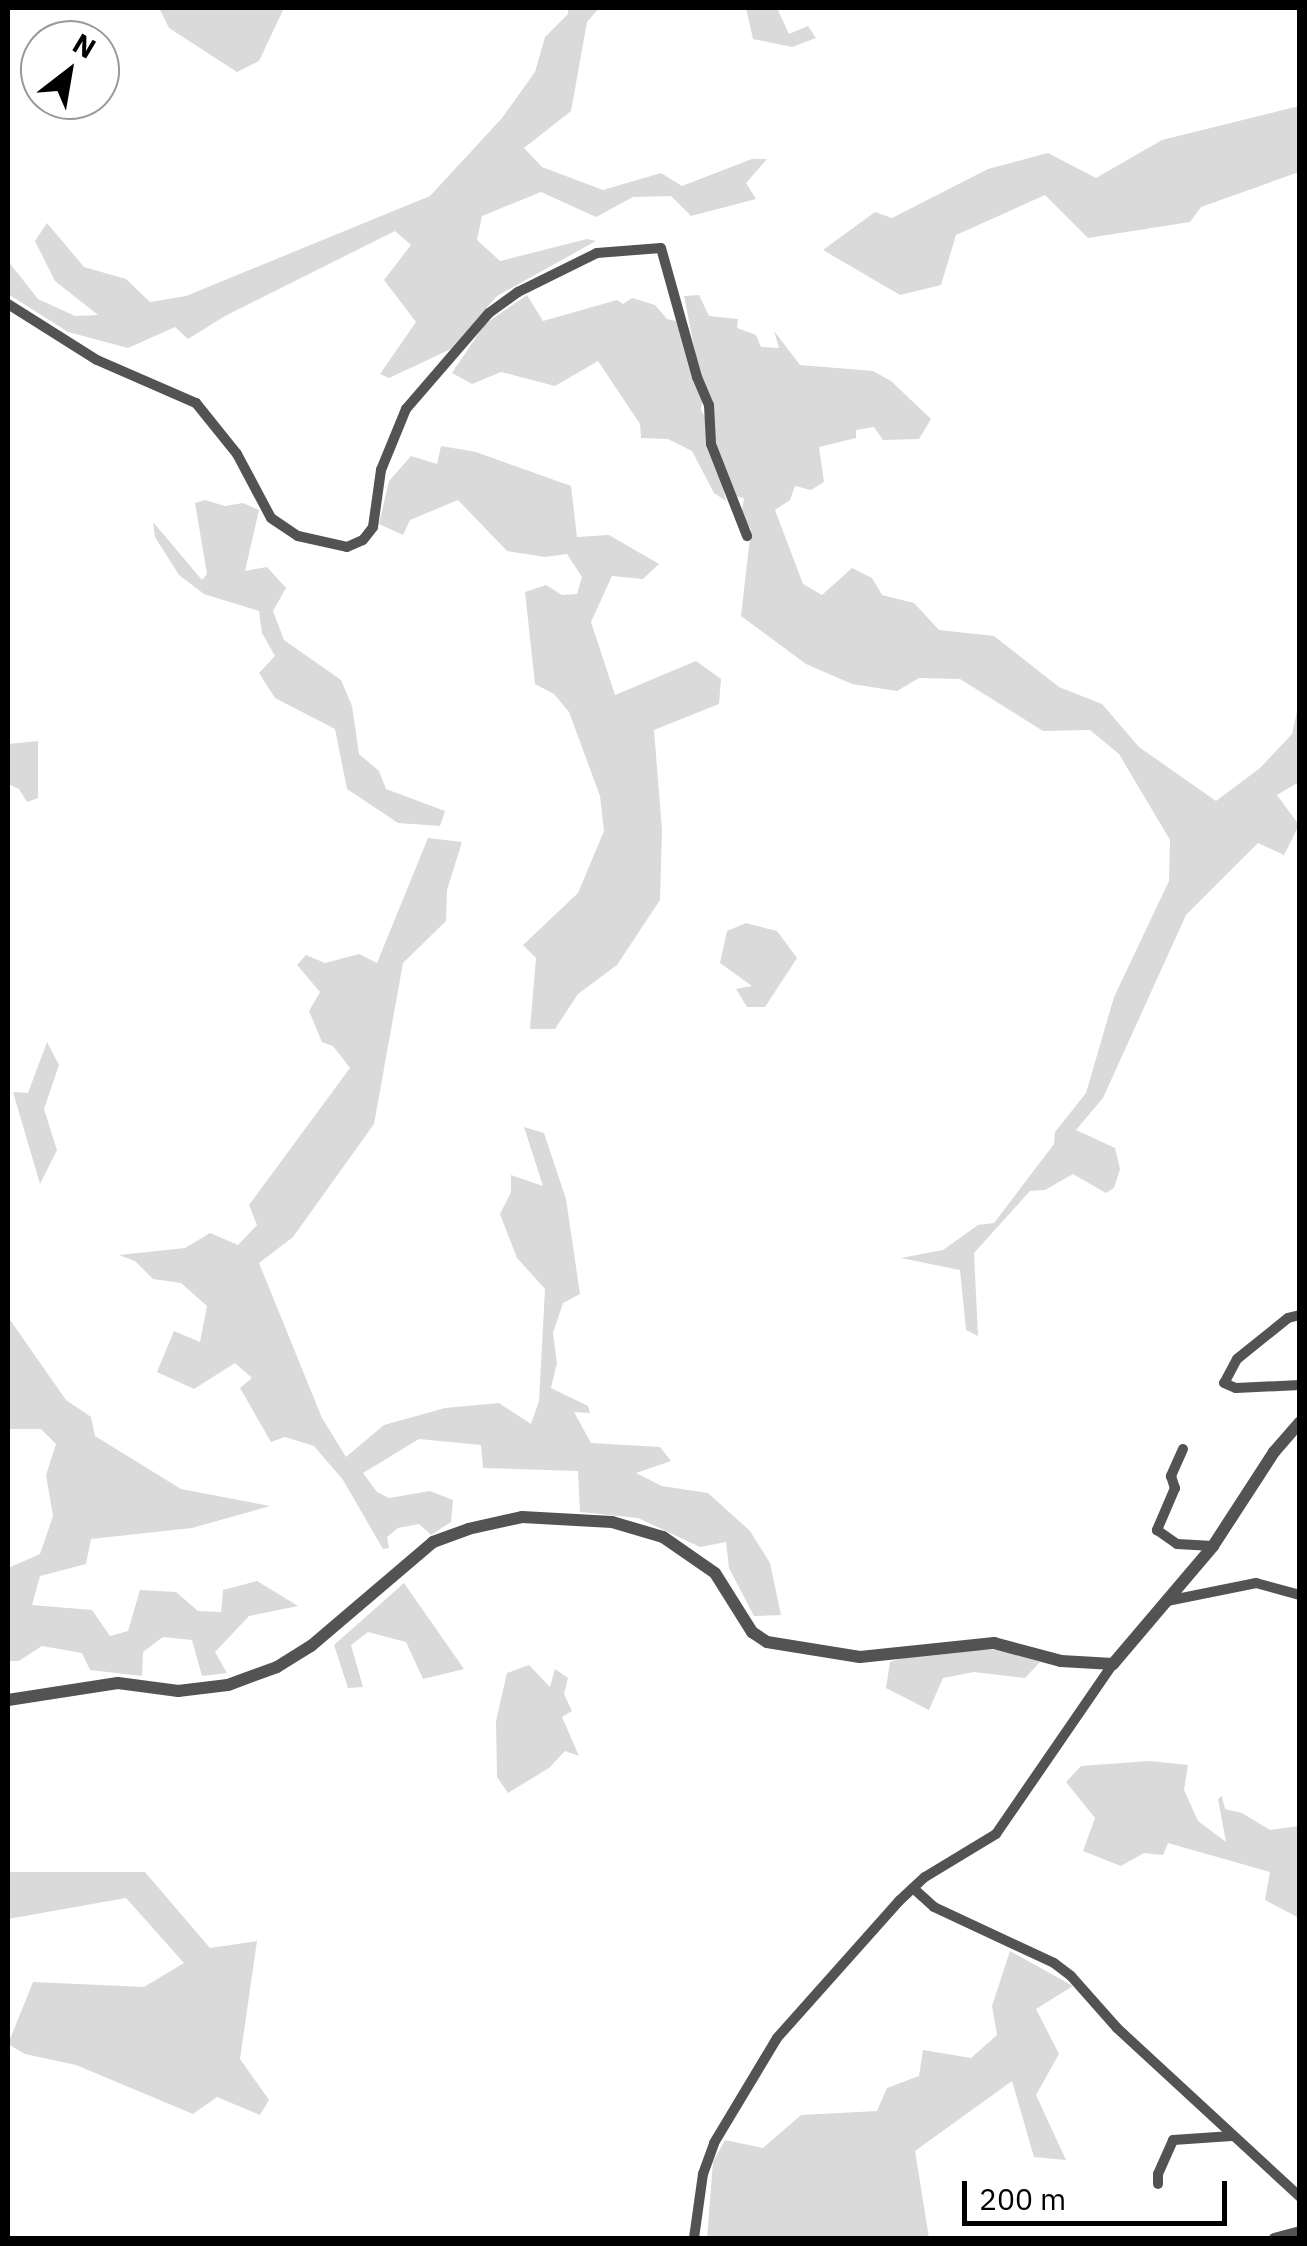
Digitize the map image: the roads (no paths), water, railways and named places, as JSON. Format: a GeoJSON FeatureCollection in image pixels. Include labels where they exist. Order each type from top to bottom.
{"type":"FeatureCollection","features":[{"type":"Feature","properties":{"kind":"street"},"geometry":{"type":"LineString","coordinates":[[8,304],[96,360],[196,402],[237,454],[263,506],[283,529],[327,545],[347,546],[363,540],[373,527],[385,454],[406,409],[489,313],[528,286],[597,253],[661,248],[692,360],[710,404],[712,444],[747,536]]}},
{"type":"Feature","properties":{"kind":"street"},"geometry":{"type":"LineString","coordinates":[[1300,1315],[1288,1318],[1237,1359],[1224,1384],[1236,1388],[1300,1386]]}},
{"type":"Feature","properties":{"kind":"street"},"geometry":{"type":"LineString","coordinates":[[694,2238],[708,2157],[752,2072],[858,1942],[913,1888],[996,1834],[1114,1664],[1214,1546],[1274,1452],[1300,1422]]}},
{"type":"Feature","properties":{"kind":"street"},"geometry":{"type":"LineString","coordinates":[[1183,1449],[1171,1476],[1174,1490],[1158,1530],[1177,1544],[1214,1546]]}},
{"type":"Feature","properties":{"kind":"street"},"geometry":{"type":"LineString","coordinates":[[8,1700],[118,1683],[178,1691],[228,1685],[277,1667],[311,1646],[434,1542],[468,1529],[522,1517],[612,1522],[663,1537],[715,1573],[752,1632],[766,1642],[860,1657],[994,1644],[1060,1660],[1114,1664]]}},
{"type":"Feature","properties":{"kind":"street"},"geometry":{"type":"LineString","coordinates":[[1168,1602],[1256,1584],[1300,1595]]}},
{"type":"Feature","properties":{"kind":"street"},"geometry":{"type":"LineString","coordinates":[[913,1888],[934,1907],[1054,1963],[1071,1976],[1117,2028],[1300,2197]]}},
{"type":"Feature","properties":{"kind":"street"},"geometry":{"type":"LineString","coordinates":[[1158,2184],[1158,2174],[1173,2140],[1232,2136]]}},
{"type":"Feature","properties":{"kind":"street"},"geometry":{"type":"LineString","coordinates":[[1274,2238],[1300,2231]]}}]}
